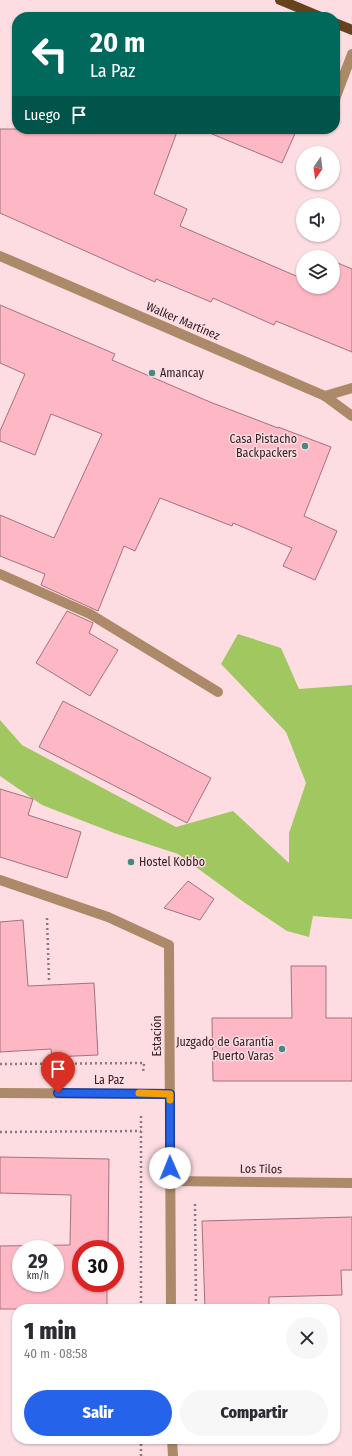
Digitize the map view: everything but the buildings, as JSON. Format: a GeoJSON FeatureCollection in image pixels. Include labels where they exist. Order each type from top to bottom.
{"type":"FeatureCollection","features":[{"type":"Feature","properties":{"kind":"main road"},"geometry":{"type":"LineString","coordinates":[[280,0],[309,12]]}},
{"type":"Feature","properties":{"kind":"main road"},"geometry":{"type":"LineString","coordinates":[[340,25],[352,30]]}},
{"type":"Feature","properties":{"kind":"street"},"geometry":{"type":"LineString","coordinates":[[340,86],[352,54]]}},
{"type":"Feature","properties":{"kind":"street","name":"Walker Martínez"},"geometry":{"type":"LineString","coordinates":[[0,256],[325,396],[352,416]]}},
{"type":"Feature","properties":{"kind":"street"},"geometry":{"type":"LineString","coordinates":[[325,396],[352,388]]}},
{"type":"Feature","properties":{"kind":"street"},"geometry":{"type":"LineString","coordinates":[[0,574],[90,614],[218,692]]}},
{"type":"Feature","properties":{"kind":"street","name":"Estación"},"geometry":{"type":"LineString","coordinates":[[0,880],[108,917],[170,945],[171,1304]]}},
{"type":"Feature","properties":{"kind":"street","name":"La Paz"},"geometry":{"type":"LineString","coordinates":[[0,1093],[170,1094]]}},
{"type":"Feature","properties":{"kind":"street","name":"Los Tilos"},"geometry":{"type":"LineString","coordinates":[[170,1181],[352,1183]]}},
{"type":"Feature","properties":{"kind":"street"},"geometry":{"type":"LineString","coordinates":[[172,1444],[172,1456]]}},
{"type":"Feature","properties":{"kind":"path"},"geometry":{"type":"LineString","coordinates":[[46,896],[50,980]]}},
{"type":"Feature","properties":{"kind":"path"},"geometry":{"type":"LineString","coordinates":[[0,1064],[144,1063],[141,1094],[141,1304]]}},
{"type":"Feature","properties":{"kind":"path"},"geometry":{"type":"LineString","coordinates":[[0,1132],[141,1131]]}},
{"type":"Feature","properties":{"kind":"path"},"geometry":{"type":"LineString","coordinates":[[141,1444],[141,1456]]}},
{"type":"Feature","properties":{"kind":"green space"},"geometry":{"type":"Polygon","coordinates":[[[238,634],[281,648],[299,689],[352,685],[352,919],[313,916],[309,937],[287,931],[245,903],[178,854],[114,833],[42,805],[0,776],[0,720],[22,745],[176,827],[233,811],[289,863],[289,833],[306,783],[286,732],[221,664],[238,634]]]}},
{"type":"Feature","properties":{"kind":"slow traffic"},"geometry":{"type":"LineString","coordinates":[[139,1093],[170,1094],[170,1100]]}},
{"type":"Feature","properties":{"kind":"place","name":"Amancay"},"geometry":{"type":"Point","coordinates":[152,373]}},
{"type":"Feature","properties":{"kind":"place","name":"Casa Pistacho Backpackers"},"geometry":{"type":"Point","coordinates":[305,446]}},
{"type":"Feature","properties":{"kind":"place","name":"Hostel Kobbo"},"geometry":{"type":"Point","coordinates":[131,862]}},
{"type":"Feature","properties":{"kind":"place","name":"Juzgado de Garantía Puerto Varas"},"geometry":{"type":"Point","coordinates":[282,1049]}},
{"type":"Feature","properties":{"kind":"route"},"geometry":{"type":"LineString","coordinates":[[58,1093],[170,1094],[170,1168]]}}]}
